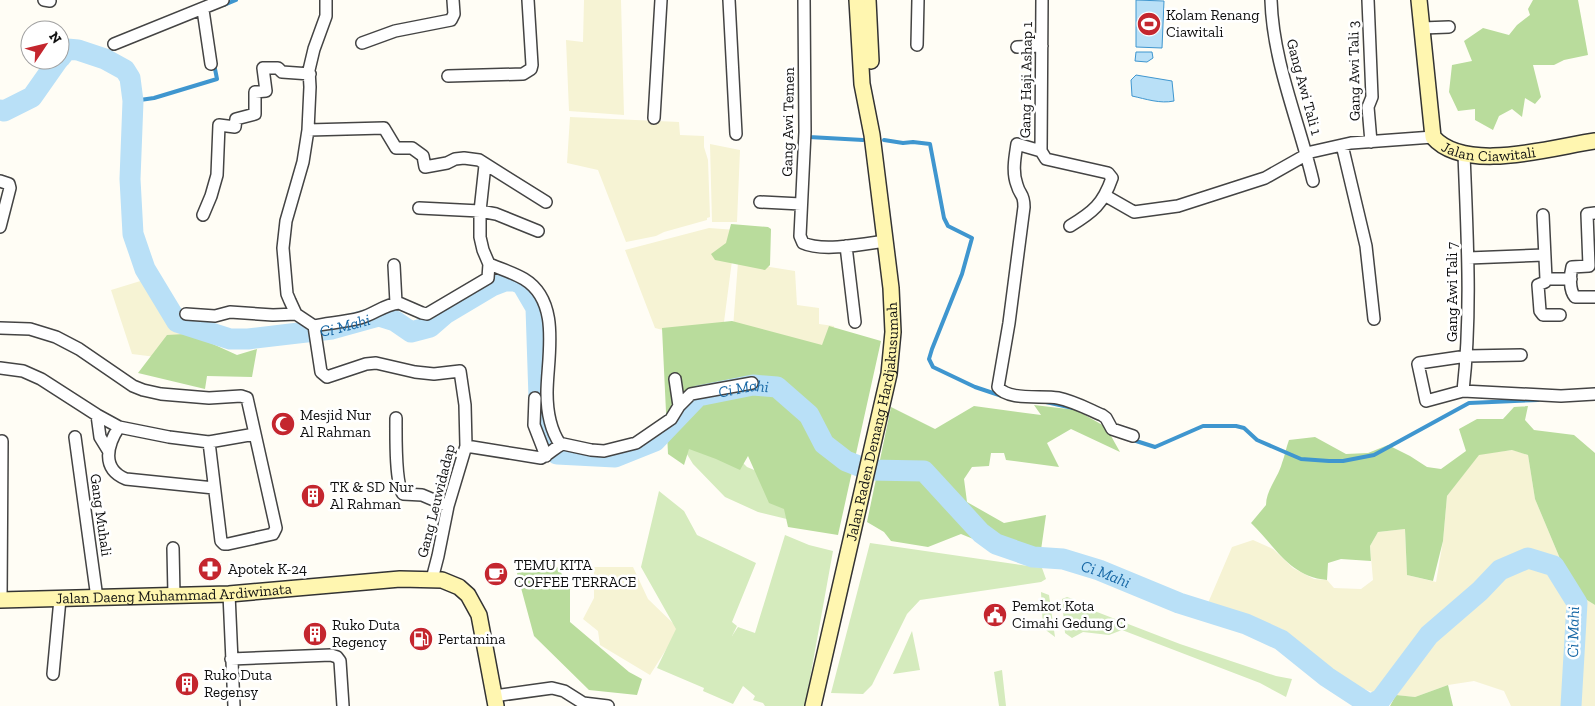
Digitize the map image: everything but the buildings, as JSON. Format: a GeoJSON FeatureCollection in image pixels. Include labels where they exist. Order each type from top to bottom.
{"type":"FeatureCollection","features":[{"type":"Feature","properties":{"kind":"main road","name":"Jalan Raden Demang Hardjakusumah"},"geometry":{"type":"LineString","coordinates":[[813,706],[889,374],[894,332],[891,288],[872,135],[862,84],[857,0]]}},
{"type":"Feature","properties":{"kind":"main road","name":"Jalan Raden Demang Hardjakusumah"},"geometry":{"type":"LineString","coordinates":[[868,0],[872,84],[872,135]]}},
{"type":"Feature","properties":{"kind":"main road","name":"Jalan Ciawitali"},"geometry":{"type":"LineString","coordinates":[[1419,0],[1433,137],[1440,144],[1450,151],[1464,154],[1507,155],[1595,141]]}},
{"type":"Feature","properties":{"kind":"main road","name":"Jalan Daeng Muhammad Ardiwinata"},"geometry":{"type":"LineString","coordinates":[[0,600],[229,594],[400,579],[442,580],[455,585],[468,595],[479,615],[495,701]]}},
{"type":"Feature","properties":{"kind":"street"},"geometry":{"type":"LineString","coordinates":[[114,44],[223,0]]}},
{"type":"Feature","properties":{"kind":"street"},"geometry":{"type":"LineString","coordinates":[[326,0],[326,16],[314,49],[310,74],[308,130],[303,162],[286,221],[283,248],[287,294],[296,314],[314,326],[359,318],[379,308],[396,303],[406,304],[427,314],[488,278],[489,264],[480,237],[480,211],[485,165]]}},
{"type":"Feature","properties":{"kind":"street"},"geometry":{"type":"LineString","coordinates":[[362,43],[395,31],[451,20],[454,14],[453,0]]}},
{"type":"Feature","properties":{"kind":"street"},"geometry":{"type":"LineString","coordinates":[[448,76],[523,74],[531,69],[528,0]]}},
{"type":"Feature","properties":{"kind":"street"},"geometry":{"type":"LineString","coordinates":[[654,118],[661,0]]}},
{"type":"Feature","properties":{"kind":"street"},"geometry":{"type":"LineString","coordinates":[[729,0],[736,134]]}},
{"type":"Feature","properties":{"kind":"street","name":"Gang Awi Temen"},"geometry":{"type":"LineString","coordinates":[[804,0],[804,132],[800,236],[803,243],[810,247],[846,246]]}},
{"type":"Feature","properties":{"kind":"street"},"geometry":{"type":"LineString","coordinates":[[917,45],[918,0]]}},
{"type":"Feature","properties":{"kind":"street","name":"Gang Haji Ashap 1"},"geometry":{"type":"LineString","coordinates":[[1042,0],[1041,151],[1046,159],[1111,175],[1112,178],[1106,196]]}},
{"type":"Feature","properties":{"kind":"street","name":"Gang Awi Tali 1"},"geometry":{"type":"LineString","coordinates":[[1272,0],[1276,43],[1283,74],[1307,154],[1313,181]]}},
{"type":"Feature","properties":{"kind":"street","name":"Gang Awi Tali 3"},"geometry":{"type":"LineString","coordinates":[[1368,0],[1372,98],[1368,107],[1371,142]]}},
{"type":"Feature","properties":{"kind":"street"},"geometry":{"type":"LineString","coordinates":[[202,10],[211,64]]}},
{"type":"Feature","properties":{"kind":"street"},"geometry":{"type":"LineString","coordinates":[[1422,28],[1449,28]]}},
{"type":"Feature","properties":{"kind":"street"},"geometry":{"type":"LineString","coordinates":[[1017,47],[1042,46]]}},
{"type":"Feature","properties":{"kind":"street"},"geometry":{"type":"LineString","coordinates":[[203,215],[217,175],[219,125],[235,127],[236,119],[255,114],[255,92],[266,91],[263,68],[278,68],[282,72],[310,74]]}},
{"type":"Feature","properties":{"kind":"street"},"geometry":{"type":"LineString","coordinates":[[308,130],[384,128],[396,148],[412,148],[423,156],[425,167],[447,163],[455,159],[479,160],[546,202]]}},
{"type":"Feature","properties":{"kind":"street"},"geometry":{"type":"LineString","coordinates":[[1070,226],[1094,211],[1106,196],[1134,212],[1178,206],[1265,178],[1307,154],[1342,145],[1433,137]]}},
{"type":"Feature","properties":{"kind":"street"},"geometry":{"type":"LineString","coordinates":[[1041,151],[1017,144],[1015,175],[1017,187],[1024,197],[1024,207],[998,387],[1004,393],[1019,396],[1058,398],[1102,415],[1106,418],[1110,428],[1133,436]]}},
{"type":"Feature","properties":{"kind":"street"},"geometry":{"type":"LineString","coordinates":[[1342,145],[1366,246],[1374,319]]}},
{"type":"Feature","properties":{"kind":"street","name":"Gang Awi Tali 7"},"geometry":{"type":"LineString","coordinates":[[1463,391],[1467,356],[1468,258],[1464,154]]}},
{"type":"Feature","properties":{"kind":"street"},"geometry":{"type":"LineString","coordinates":[[0,181],[9,184],[10,188],[0,227]]}},
{"type":"Feature","properties":{"kind":"street"},"geometry":{"type":"LineString","coordinates":[[760,202],[800,204]]}},
{"type":"Feature","properties":{"kind":"street"},"geometry":{"type":"LineString","coordinates":[[419,208],[480,211],[496,214],[538,231]]}},
{"type":"Feature","properties":{"kind":"street"},"geometry":{"type":"LineString","coordinates":[[1595,213],[1587,214],[1589,266],[1572,267],[1571,278],[1572,292],[1575,297],[1595,297]]}},
{"type":"Feature","properties":{"kind":"street"},"geometry":{"type":"LineString","coordinates":[[1543,215],[1546,279]]}},
{"type":"Feature","properties":{"kind":"street"},"geometry":{"type":"LineString","coordinates":[[855,322],[846,246],[885,241]]}},
{"type":"Feature","properties":{"kind":"street"},"geometry":{"type":"LineString","coordinates":[[1468,258],[1544,255]]}},
{"type":"Feature","properties":{"kind":"street"},"geometry":{"type":"LineString","coordinates":[[394,264],[396,303]]}},
{"type":"Feature","properties":{"kind":"street"},"geometry":{"type":"LineString","coordinates":[[489,264],[525,280],[536,289],[542,298],[551,334],[547,394],[554,450]]}},
{"type":"Feature","properties":{"kind":"street"},"geometry":{"type":"LineString","coordinates":[[1560,315],[1543,315],[1540,311],[1538,284],[1545,282],[1546,279],[1571,278]]}},
{"type":"Feature","properties":{"kind":"street"},"geometry":{"type":"LineString","coordinates":[[186,314],[216,316],[230,312],[273,315],[296,314]]}},
{"type":"Feature","properties":{"kind":"street","name":"Gang Leuwidadap"},"geometry":{"type":"LineString","coordinates":[[314,326],[321,372],[328,377],[376,362],[416,372],[434,374],[460,371],[466,446],[448,506],[432,579]]}},
{"type":"Feature","properties":{"kind":"street"},"geometry":{"type":"LineString","coordinates":[[0,328],[30,329],[56,337],[78,349],[132,386],[143,390],[161,394],[209,398],[245,397],[248,401],[276,528],[273,534],[224,544],[221,541],[209,442]]}},
{"type":"Feature","properties":{"kind":"street"},"geometry":{"type":"LineString","coordinates":[[1521,355],[1467,356],[1419,363],[1426,401],[1463,391],[1561,396],[1595,394]]}},
{"type":"Feature","properties":{"kind":"street"},"geometry":{"type":"LineString","coordinates":[[0,368],[23,371],[41,379],[119,427],[169,437],[209,442],[254,434]]}},
{"type":"Feature","properties":{"kind":"street"},"geometry":{"type":"LineString","coordinates":[[675,379],[679,406]]}},
{"type":"Feature","properties":{"kind":"street"},"geometry":{"type":"LineString","coordinates":[[466,446],[541,458],[554,450],[604,451],[636,443],[671,418],[679,406],[691,394],[752,383]]}},
{"type":"Feature","properties":{"kind":"street"},"geometry":{"type":"LineString","coordinates":[[535,398],[534,425],[554,450]]}},
{"type":"Feature","properties":{"kind":"street"},"geometry":{"type":"LineString","coordinates":[[97,415],[100,437],[108,450],[115,474],[126,479],[214,488]]}},
{"type":"Feature","properties":{"kind":"street"},"geometry":{"type":"LineString","coordinates":[[396,418],[400,491],[403,494],[422,495],[448,506]]}},
{"type":"Feature","properties":{"kind":"street"},"geometry":{"type":"LineString","coordinates":[[108,450],[119,427]]}},
{"type":"Feature","properties":{"kind":"street","name":"Gang Muhali"},"geometry":{"type":"LineString","coordinates":[[75,437],[97,598]]}},
{"type":"Feature","properties":{"kind":"street"},"geometry":{"type":"LineString","coordinates":[[0,600],[2,441]]}},
{"type":"Feature","properties":{"kind":"street"},"geometry":{"type":"LineString","coordinates":[[173,548],[174,595]]}},
{"type":"Feature","properties":{"kind":"street"},"geometry":{"type":"LineString","coordinates":[[229,594],[234,706]]}},
{"type":"Feature","properties":{"kind":"street"},"geometry":{"type":"LineString","coordinates":[[53,674],[60,599]]}},
{"type":"Feature","properties":{"kind":"street"},"geometry":{"type":"LineString","coordinates":[[231,659],[331,655],[337,657],[340,661],[343,706]]}},
{"type":"Feature","properties":{"kind":"street"},"geometry":{"type":"LineString","coordinates":[[495,701],[552,688],[564,691],[583,703],[608,706]]}},
{"type":"Feature","properties":{"kind":"shaded area"},"geometry":{"type":"Polygon","coordinates":[[[584,0],[621,0],[624,115],[569,111],[566,40],[583,42],[584,0]]]}},
{"type":"Feature","properties":{"kind":"shaded area"},"geometry":{"type":"Polygon","coordinates":[[[570,117],[679,122],[680,135],[704,136],[704,147],[708,160],[710,217],[707,220],[656,236],[626,242],[598,170],[567,163],[570,117]]]}},
{"type":"Feature","properties":{"kind":"shaded area"},"geometry":{"type":"Polygon","coordinates":[[[710,144],[740,150],[737,222],[712,222],[710,144]]]}},
{"type":"Feature","properties":{"kind":"shaded area"},"geometry":{"type":"Polygon","coordinates":[[[709,228],[736,230],[721,345],[655,328],[625,250],[709,228]]]}},
{"type":"Feature","properties":{"kind":"shaded area"},"geometry":{"type":"Polygon","coordinates":[[[738,262],[795,271],[797,305],[819,308],[819,324],[834,326],[833,359],[732,341],[738,262]]]}},
{"type":"Feature","properties":{"kind":"shaded area"},"geometry":{"type":"Polygon","coordinates":[[[147,279],[174,330],[206,344],[172,359],[132,354],[111,290],[147,279]]]}},
{"type":"Feature","properties":{"kind":"shaded area"},"geometry":{"type":"Polygon","coordinates":[[[1513,450],[1528,455],[1535,499],[1574,592],[1595,605],[1595,706],[1511,706],[1504,691],[1474,681],[1448,685],[1415,697],[1375,693],[1345,682],[1282,629],[1208,603],[1232,547],[1253,540],[1273,549],[1293,568],[1314,579],[1327,580],[1334,588],[1361,589],[1373,580],[1370,546],[1378,532],[1405,529],[1407,575],[1436,582],[1443,541],[1447,496],[1479,454],[1513,450]]]}},
{"type":"Feature","properties":{"kind":"shaded area"},"geometry":{"type":"Polygon","coordinates":[[[594,567],[633,567],[648,599],[679,629],[650,675],[600,645],[598,631],[583,619],[594,598],[594,567]]]}},
{"type":"Feature","properties":{"kind":"green space"},"geometry":{"type":"Polygon","coordinates":[[[1533,0],[1578,0],[1588,55],[1564,60],[1554,65],[1533,65],[1541,97],[1535,104],[1525,98],[1522,117],[1512,109],[1499,116],[1493,130],[1475,120],[1475,109],[1458,111],[1449,92],[1452,65],[1472,61],[1464,41],[1483,28],[1509,35],[1517,25],[1530,15],[1528,9],[1533,0]]]}},
{"type":"Feature","properties":{"kind":"green space"},"geometry":{"type":"Polygon","coordinates":[[[731,224],[768,227],[771,229],[770,265],[765,270],[715,260],[711,254],[726,243],[731,224]]]}},
{"type":"Feature","properties":{"kind":"green space"},"geometry":{"type":"Polygon","coordinates":[[[732,321],[822,345],[829,326],[881,341],[838,535],[788,527],[784,509],[769,503],[748,456],[740,470],[689,449],[684,465],[668,454],[662,328],[732,321]]]}},
{"type":"Feature","properties":{"kind":"green space"},"geometry":{"type":"Polygon","coordinates":[[[185,334],[204,340],[237,355],[257,349],[252,377],[207,376],[205,389],[138,373],[167,335],[185,334]]]}},
{"type":"Feature","properties":{"kind":"green space"},"geometry":{"type":"Polygon","coordinates":[[[1034,405],[1076,410],[1106,427],[1120,452],[1071,429],[1047,443],[1059,467],[1006,460],[1004,453],[991,453],[989,466],[972,467],[964,479],[967,502],[1004,523],[1046,515],[1041,550],[1000,550],[961,534],[928,547],[891,541],[884,532],[867,522],[891,407],[935,429],[974,406],[1041,415],[1034,405]]]}},
{"type":"Feature","properties":{"kind":"green space"},"geometry":{"type":"Polygon","coordinates":[[[1528,406],[1525,420],[1534,430],[1574,435],[1595,453],[1595,605],[1574,592],[1535,499],[1528,455],[1512,450],[1479,455],[1447,496],[1443,541],[1433,581],[1407,575],[1405,529],[1378,532],[1370,546],[1371,561],[1341,559],[1328,563],[1327,580],[1303,573],[1293,567],[1251,523],[1266,505],[1268,494],[1280,468],[1289,440],[1315,437],[1346,454],[1368,453],[1388,445],[1427,467],[1441,469],[1466,451],[1459,429],[1477,419],[1503,419],[1514,407],[1528,406]]]}},
{"type":"Feature","properties":{"kind":"green space"},"geometry":{"type":"Polygon","coordinates":[[[674,433],[721,441],[747,467],[769,476],[795,521],[758,512],[725,497],[693,464],[674,433]]]}},
{"type":"Feature","properties":{"kind":"green space"},"geometry":{"type":"Polygon","coordinates":[[[659,491],[684,511],[697,535],[756,563],[732,622],[737,626],[732,636],[738,627],[755,633],[785,535],[809,545],[833,551],[805,706],[765,706],[763,703],[753,700],[755,696],[743,686],[733,704],[703,691],[704,688],[657,668],[676,629],[641,567],[659,491]]]}},
{"type":"Feature","properties":{"kind":"green space"},"geometry":{"type":"Polygon","coordinates":[[[870,543],[1042,568],[1046,579],[1041,582],[920,600],[907,614],[872,685],[863,694],[831,693],[870,543]]]}},
{"type":"Feature","properties":{"kind":"green space"},"geometry":{"type":"Polygon","coordinates":[[[555,564],[570,586],[570,622],[629,672],[642,679],[637,695],[589,690],[534,636],[517,573],[555,564]]]}},
{"type":"Feature","properties":{"kind":"green space"},"geometry":{"type":"Polygon","coordinates":[[[1041,592],[1049,595],[1055,637],[1043,628],[1041,592]]]}},
{"type":"Feature","properties":{"kind":"green space"},"geometry":{"type":"Polygon","coordinates":[[[1067,597],[1076,600],[1077,607],[1097,612],[1180,644],[1276,676],[1292,679],[1286,697],[1260,683],[1122,630],[1109,635],[1083,632],[1072,638],[1065,633],[1062,599],[1067,597]]]}},
{"type":"Feature","properties":{"kind":"green space"},"geometry":{"type":"Polygon","coordinates":[[[912,631],[920,670],[893,674],[912,631]]]}},
{"type":"Feature","properties":{"kind":"green space"},"geometry":{"type":"Polygon","coordinates":[[[1002,670],[1006,706],[999,706],[994,672],[1002,670]]]}},
{"type":"Feature","properties":{"kind":"green space"},"geometry":{"type":"Polygon","coordinates":[[[1448,685],[1453,706],[1390,706],[1396,695],[1415,697],[1448,685]]]}},
{"type":"Feature","properties":{"kind":"water","name":"Kolam Renang Ciawitali"},"geometry":{"type":"Polygon","coordinates":[[[1136,0],[1164,1],[1162,48],[1136,47],[1136,0]]]}},
{"type":"Feature","properties":{"kind":"water"},"geometry":{"type":"Polygon","coordinates":[[[1136,52],[1152,52],[1153,58],[1147,62],[1135,61],[1136,52]]]}},
{"type":"Feature","properties":{"kind":"water"},"geometry":{"type":"Polygon","coordinates":[[[1136,75],[1172,81],[1174,101],[1158,102],[1132,96],[1131,80],[1136,75]]]}},
{"type":"Feature","properties":{"kind":"waterway"},"geometry":{"type":"LineString","coordinates":[[224,5],[236,0]]}},
{"type":"Feature","properties":{"kind":"waterway","name":"Ci Mahi"},"geometry":{"type":"LineString","coordinates":[[70,49],[105,59],[125,70],[130,78],[133,101],[130,179],[133,234],[145,269],[177,322],[230,339],[248,339],[332,329],[379,316],[395,321],[411,332],[430,327],[445,314],[492,286],[505,281],[515,281],[522,284],[536,308],[540,428],[557,454],[615,457],[655,441],[698,396],[753,385],[777,387],[809,415],[824,444],[846,461],[869,470],[924,471],[981,533],[996,544],[1033,557],[1063,559],[1099,570],[1179,603],[1246,624],[1281,640],[1327,677],[1370,705],[1381,699],[1429,635],[1480,591],[1500,570],[1528,558],[1554,566],[1577,603],[1571,706]]}},
{"type":"Feature","properties":{"kind":"waterway"},"geometry":{"type":"LineString","coordinates":[[133,101],[154,98],[217,79],[214,64]]}},
{"type":"Feature","properties":{"kind":"waterway","name":"Ci Mahi"},"geometry":{"type":"LineString","coordinates":[[0,110],[4,111],[32,97],[51,70]]}},
{"type":"Feature","properties":{"kind":"waterway"},"geometry":{"type":"LineString","coordinates":[[809,134],[809,137],[863,140]]}},
{"type":"Feature","properties":{"kind":"waterway"},"geometry":{"type":"LineString","coordinates":[[884,140],[930,144],[944,218],[948,226],[972,238],[962,274],[929,359],[933,367],[975,387],[1002,396]]}},
{"type":"Feature","properties":{"kind":"waterway"},"geometry":{"type":"LineString","coordinates":[[1133,440],[1155,447],[1203,426],[1236,426],[1244,428],[1257,440],[1301,459],[1343,461],[1374,455],[1469,403],[1538,400]]}},
{"type":"Feature","properties":{"kind":"waterway"},"geometry":{"type":"LineString","coordinates":[[1046,402],[1073,408]]}},
{"type":"Feature","properties":{"kind":"place","name":"Kolam Renang Ciawitali"},"geometry":{"type":"Point","coordinates":[1149,24]}},
{"type":"Feature","properties":{"kind":"place","name":"Mesjid Nur Al Rahman"},"geometry":{"type":"Point","coordinates":[283,424]}},
{"type":"Feature","properties":{"kind":"place","name":"TK & SD Nur Al Rahman"},"geometry":{"type":"Point","coordinates":[313,496]}},
{"type":"Feature","properties":{"kind":"place","name":"Apotek K-24"},"geometry":{"type":"Point","coordinates":[210,569]}},
{"type":"Feature","properties":{"kind":"place","name":"TEMU KITA COFFEE TERRACE"},"geometry":{"type":"Point","coordinates":[496,574]}},
{"type":"Feature","properties":{"kind":"place","name":"Pemkot Kota Cimahi Gedung C"},"geometry":{"type":"Point","coordinates":[995,615]}},
{"type":"Feature","properties":{"kind":"place","name":"Ruko Duta Regency"},"geometry":{"type":"Point","coordinates":[315,634]}},
{"type":"Feature","properties":{"kind":"place","name":"Pertamina"},"geometry":{"type":"Point","coordinates":[421,639]}},
{"type":"Feature","properties":{"kind":"place","name":"Ruko Duta Regensy"},"geometry":{"type":"Point","coordinates":[187,684]}}]}
